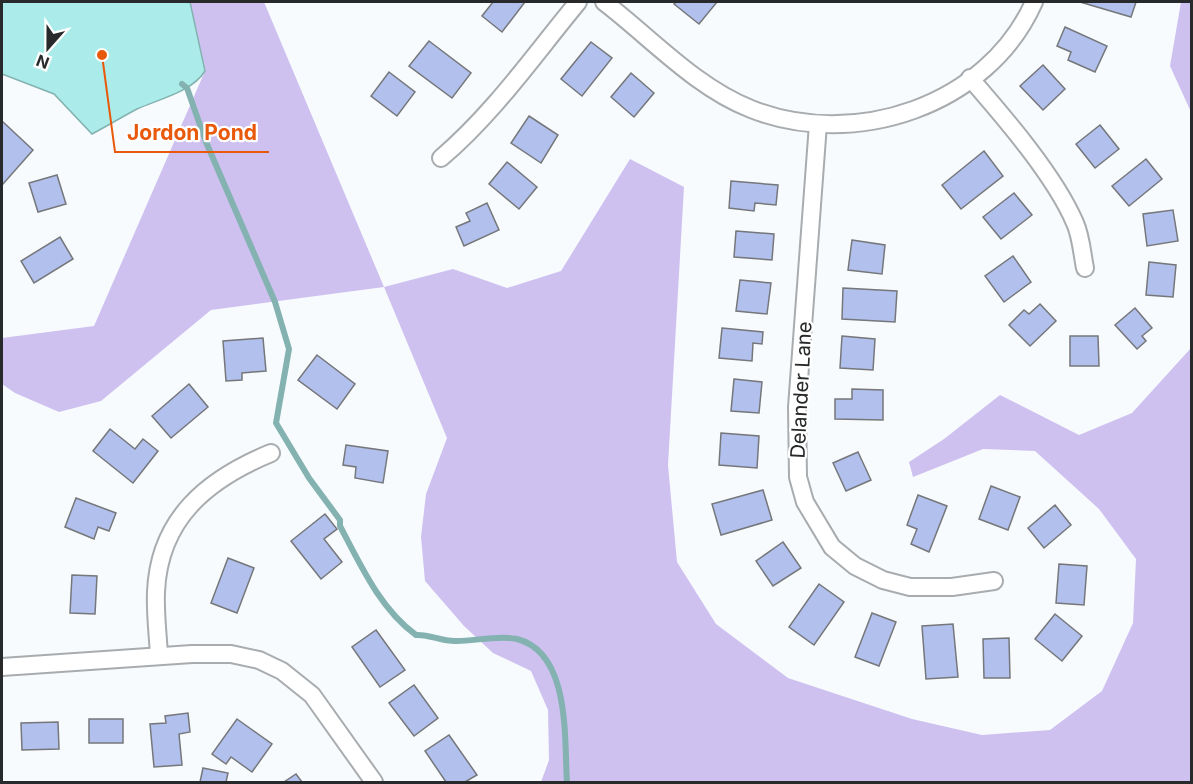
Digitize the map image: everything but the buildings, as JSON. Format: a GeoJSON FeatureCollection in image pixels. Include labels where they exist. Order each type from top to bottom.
{"type":"FeatureCollection","features":[{"type":"Feature","properties":{"kind":"street"},"geometry":{"type":"LineString","coordinates":[[441,158],[469,134],[493,107],[578,2]]}},
{"type":"Feature","properties":{"kind":"street"},"geometry":{"type":"LineString","coordinates":[[604,2],[725,97],[774,117],[818,124],[851,124],[889,119],[923,108],[954,91],[1008,42],[1028,16],[1034,2]]}},
{"type":"Feature","properties":{"kind":"street"},"geometry":{"type":"LineString","coordinates":[[970,78],[997,109],[1064,199],[1076,225],[1085,268]]}},
{"type":"Feature","properties":{"kind":"street","name":"Delander Lane"},"geometry":{"type":"LineString","coordinates":[[818,124],[797,407],[798,477],[804,502],[832,547],[855,566],[883,580],[910,586],[952,587],[994,581]]}},
{"type":"Feature","properties":{"kind":"street"},"geometry":{"type":"LineString","coordinates":[[159,656],[156,592],[159,563],[170,534],[182,514],[198,496],[226,474],[271,453]]}},
{"type":"Feature","properties":{"kind":"street"},"geometry":{"type":"LineString","coordinates":[[2,667],[159,656],[231,654],[259,660],[282,671],[300,684],[316,701],[374,783]]}},
{"type":"Feature","properties":{"kind":"shaded area"},"geometry":{"type":"Polygon","coordinates":[[[190,2],[264,2],[384,287],[211,310],[101,401],[59,412],[15,393],[2,384],[2,338],[94,326],[205,71],[190,2]]]}},
{"type":"Feature","properties":{"kind":"shaded area"},"geometry":{"type":"Polygon","coordinates":[[[1181,2],[1191,2],[1191,112],[1170,66],[1181,2]]]}},
{"type":"Feature","properties":{"kind":"shaded area"},"geometry":{"type":"Polygon","coordinates":[[[630,159],[684,187],[668,465],[677,562],[716,624],[788,678],[912,719],[982,735],[1050,730],[1102,691],[1133,623],[1136,559],[1099,509],[1035,451],[983,449],[913,477],[909,462],[944,439],[1000,395],[1079,435],[1132,413],[1191,348],[1191,782],[541,782],[549,760],[548,710],[531,671],[493,653],[464,626],[425,581],[421,537],[426,494],[447,438],[384,287],[453,269],[507,288],[561,271],[630,159]]]}},
{"type":"Feature","properties":{"kind":"water"},"geometry":{"type":"Polygon","coordinates":[[[2,2],[190,2],[205,71],[184,90],[137,109],[92,134],[54,94],[2,74],[2,2]]]}},
{"type":"Feature","properties":{"kind":"waterway"},"geometry":{"type":"LineString","coordinates":[[182,84],[187,88],[206,142],[275,302],[289,349],[276,423],[309,478],[340,520],[340,526],[372,585],[403,624],[416,635],[452,641],[517,639],[535,647],[547,661],[556,679],[561,700],[567,782]]}},
{"type":"Feature","properties":{"kind":"place","name":"Jordon Pond"},"geometry":{"type":"Point","coordinates":[102,55]}}]}
